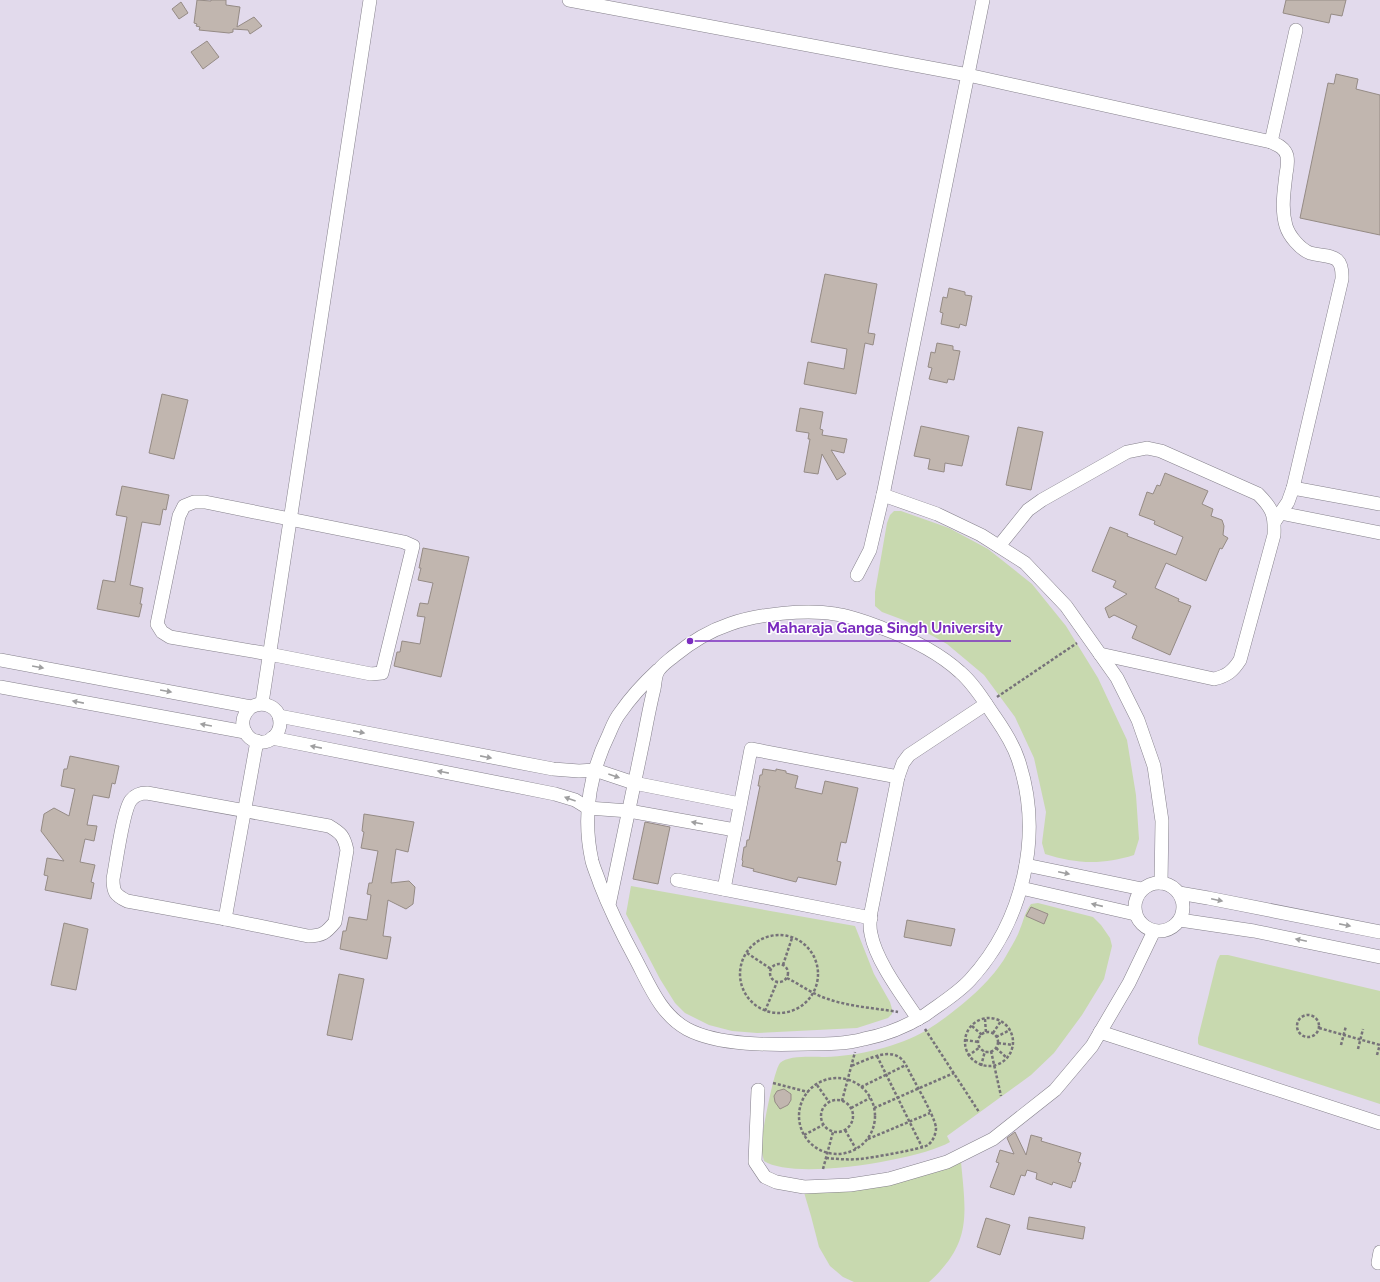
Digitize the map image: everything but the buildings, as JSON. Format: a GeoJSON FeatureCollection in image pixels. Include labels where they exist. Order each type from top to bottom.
{"type":"FeatureCollection","features":[{"type":"Feature","properties":{"kind":"lane"},"geometry":{"type":"LineString","coordinates":[[0,660],[256,705],[270,706],[274,708],[279,716],[280,726],[278,731],[272,738],[265,741],[257,741],[248,736],[245,732],[243,727],[244,715],[256,705],[269,654],[370,0]]}},
{"type":"Feature","properties":{"kind":"lane"},"geometry":{"type":"LineString","coordinates":[[569,0],[601,3],[968,75],[1272,142],[1282,147],[1287,156],[1282,211],[1286,228],[1296,243],[1309,252],[1328,255],[1337,260],[1342,269],[1342,279],[1293,488],[1288,502],[1278,517],[1240,660],[1234,670],[1224,676],[1214,679],[1100,654]]}},
{"type":"Feature","properties":{"kind":"lane"},"geometry":{"type":"LineString","coordinates":[[857,575],[870,550],[883,495],[983,0]]}},
{"type":"Feature","properties":{"kind":"lane"},"geometry":{"type":"LineString","coordinates":[[1272,142],[1296,30]]}},
{"type":"Feature","properties":{"kind":"lane"},"geometry":{"type":"LineString","coordinates":[[999,546],[1028,510],[1042,500],[1127,452],[1147,448],[1161,451],[1258,494],[1278,517],[1380,533]]}},
{"type":"Feature","properties":{"kind":"lane"},"geometry":{"type":"LineString","coordinates":[[1293,488],[1380,504]]}},
{"type":"Feature","properties":{"kind":"lane"},"geometry":{"type":"LineString","coordinates":[[883,495],[937,514],[999,546],[1025,563],[1061,601],[1100,654],[1117,678],[1138,720],[1154,766],[1162,821],[1161,883]]}},
{"type":"Feature","properties":{"kind":"lane"},"geometry":{"type":"LineString","coordinates":[[194,502],[205,502],[404,542],[413,546],[382,673],[371,674],[269,654],[170,637],[162,632],[158,624],[179,516],[184,506],[194,502]]}},
{"type":"Feature","properties":{"kind":"lane"},"geometry":{"type":"LineString","coordinates":[[806,612],[832,613],[854,618],[896,633],[932,652],[960,672],[970,682],[1005,732],[1017,756],[1025,783],[1029,812],[1029,841],[1021,888],[1006,928],[989,956],[968,982],[948,999],[889,1032],[858,1040],[828,1044],[774,1045],[730,1041],[704,1036],[687,1029],[668,1015],[658,1001],[622,934],[592,863],[588,808],[590,786],[599,754],[618,715],[639,689],[658,670],[696,639],[717,628],[739,620],[806,612]]}},
{"type":"Feature","properties":{"kind":"lane"},"geometry":{"type":"LineString","coordinates":[[609,905],[658,670]]}},
{"type":"Feature","properties":{"kind":"lane"},"geometry":{"type":"LineString","coordinates":[[0,688],[245,732]]}},
{"type":"Feature","properties":{"kind":"lane"},"geometry":{"type":"LineString","coordinates":[[917,1017],[879,956],[873,944],[870,932],[871,918],[898,777],[903,763],[909,755],[986,704]]}},
{"type":"Feature","properties":{"kind":"lane"},"geometry":{"type":"LineString","coordinates":[[279,716],[553,769],[579,771],[595,770],[634,783],[740,804]]}},
{"type":"Feature","properties":{"kind":"lane"},"geometry":{"type":"LineString","coordinates":[[272,738],[555,794],[575,800],[588,808],[628,811],[735,830]]}},
{"type":"Feature","properties":{"kind":"lane"},"geometry":{"type":"LineString","coordinates":[[225,918],[257,741]]}},
{"type":"Feature","properties":{"kind":"lane"},"geometry":{"type":"LineString","coordinates":[[724,889],[751,749],[898,777]]}},
{"type":"Feature","properties":{"kind":"lane"},"geometry":{"type":"LineString","coordinates":[[147,793],[244,809],[329,826],[338,831],[344,840],[347,850],[334,922],[328,930],[319,936],[308,936],[225,918],[127,901],[117,896],[113,889],[113,879],[126,811],[131,800],[139,794],[147,793]]}},
{"type":"Feature","properties":{"kind":"lane"},"geometry":{"type":"LineString","coordinates":[[1026,865],[1142,889]]}},
{"type":"Feature","properties":{"kind":"lane"},"geometry":{"type":"LineString","coordinates":[[676,880],[871,918]]}},
{"type":"Feature","properties":{"kind":"lane"},"geometry":{"type":"LineString","coordinates":[[1161,883],[1171,886],[1179,893],[1182,902],[1180,920],[1170,929],[1154,931],[1141,924],[1135,914],[1134,902],[1142,889],[1150,884],[1161,883]]}},
{"type":"Feature","properties":{"kind":"lane"},"geometry":{"type":"LineString","coordinates":[[1021,888],[1135,914]]}},
{"type":"Feature","properties":{"kind":"lane"},"geometry":{"type":"LineString","coordinates":[[1179,893],[1380,932]]}},
{"type":"Feature","properties":{"kind":"lane"},"geometry":{"type":"LineString","coordinates":[[1180,920],[1254,931],[1380,957]]}},
{"type":"Feature","properties":{"kind":"lane"},"geometry":{"type":"LineString","coordinates":[[758,1090],[755,1162],[765,1177],[776,1182],[804,1187],[858,1184],[889,1179],[947,1162],[993,1139],[1055,1090],[1092,1046],[1129,983],[1154,931]]}},
{"type":"Feature","properties":{"kind":"lane"},"geometry":{"type":"LineString","coordinates":[[1100,1032],[1380,1123]]}},
{"type":"Feature","properties":{"kind":"path"},"geometry":{"type":"LineString","coordinates":[[986,704],[1077,643]]}},
{"type":"Feature","properties":{"kind":"path"},"geometry":{"type":"LineString","coordinates":[[783,935],[792,938],[806,946],[814,956],[818,968],[818,981],[814,993],[806,1003],[794,1010],[782,1014],[765,1011],[757,1007],[748,998],[742,986],[740,973],[742,960],[749,949],[759,941],[771,936],[783,935]]}},
{"type":"Feature","properties":{"kind":"path"},"geometry":{"type":"LineString","coordinates":[[783,965],[792,938]]}},
{"type":"Feature","properties":{"kind":"path"},"geometry":{"type":"LineString","coordinates":[[746,953],[771,969]]}},
{"type":"Feature","properties":{"kind":"path"},"geometry":{"type":"LineString","coordinates":[[777,964],[783,965],[788,969],[787,978],[783,982],[777,982],[771,976],[771,969],[777,964]]}},
{"type":"Feature","properties":{"kind":"path"},"geometry":{"type":"LineString","coordinates":[[787,978],[814,993],[843,1004],[917,1017],[979,1112]]}},
{"type":"Feature","properties":{"kind":"path"},"geometry":{"type":"LineString","coordinates":[[765,1011],[777,982]]}},
{"type":"Feature","properties":{"kind":"path"},"geometry":{"type":"LineString","coordinates":[[1310,1015],[1316,1019],[1319,1028],[1315,1035],[1308,1037],[1299,1032],[1297,1025],[1303,1016],[1310,1015]]}},
{"type":"Feature","properties":{"kind":"path"},"geometry":{"type":"LineString","coordinates":[[993,1018],[1001,1021],[1010,1030],[1013,1039],[1012,1051],[1007,1058],[1000,1064],[987,1067],[974,1062],[968,1056],[965,1040],[965,1036],[972,1026],[980,1020],[985,1019],[993,1018]]}},
{"type":"Feature","properties":{"kind":"path"},"geometry":{"type":"LineString","coordinates":[[985,1019],[986,1033]]}},
{"type":"Feature","properties":{"kind":"path"},"geometry":{"type":"LineString","coordinates":[[993,1033],[1001,1021]]}},
{"type":"Feature","properties":{"kind":"path"},"geometry":{"type":"LineString","coordinates":[[972,1026],[982,1035]]}},
{"type":"Feature","properties":{"kind":"path"},"geometry":{"type":"LineString","coordinates":[[1341,1045],[1346,1026]]}},
{"type":"Feature","properties":{"kind":"path"},"geometry":{"type":"LineString","coordinates":[[1319,1028],[1380,1045],[1377,1055]]}},
{"type":"Feature","properties":{"kind":"path"},"geometry":{"type":"LineString","coordinates":[[996,1037],[1010,1030]]}},
{"type":"Feature","properties":{"kind":"path"},"geometry":{"type":"LineString","coordinates":[[1358,1050],[1364,1030]]}},
{"type":"Feature","properties":{"kind":"path"},"geometry":{"type":"LineString","coordinates":[[986,1033],[993,1033],[998,1043],[996,1048],[991,1051],[984,1051],[980,1047],[979,1042],[982,1035],[986,1033]]}},
{"type":"Feature","properties":{"kind":"path"},"geometry":{"type":"LineString","coordinates":[[842,1101],[858,1040]]}},
{"type":"Feature","properties":{"kind":"path"},"geometry":{"type":"LineString","coordinates":[[965,1040],[979,1042]]}},
{"type":"Feature","properties":{"kind":"path"},"geometry":{"type":"LineString","coordinates":[[998,1043],[1013,1045]]}},
{"type":"Feature","properties":{"kind":"path"},"geometry":{"type":"LineString","coordinates":[[968,1056],[980,1047]]}},
{"type":"Feature","properties":{"kind":"path"},"geometry":{"type":"LineString","coordinates":[[996,1048],[1007,1058]]}},
{"type":"Feature","properties":{"kind":"path"},"geometry":{"type":"LineString","coordinates":[[982,1066],[984,1051]]}},
{"type":"Feature","properties":{"kind":"path"},"geometry":{"type":"LineString","coordinates":[[991,1051],[1001,1096]]}},
{"type":"Feature","properties":{"kind":"path"},"geometry":{"type":"LineString","coordinates":[[826,1158],[840,1160],[860,1159],[927,1146],[932,1141],[936,1133],[936,1127],[930,1113],[901,1058],[888,1053],[851,1066]]}},
{"type":"Feature","properties":{"kind":"path"},"geometry":{"type":"LineString","coordinates":[[877,1056],[922,1147]]}},
{"type":"Feature","properties":{"kind":"path"},"geometry":{"type":"LineString","coordinates":[[861,1087],[906,1065]]}},
{"type":"Feature","properties":{"kind":"path"},"geometry":{"type":"LineString","coordinates":[[874,1108],[954,1074]]}},
{"type":"Feature","properties":{"kind":"path"},"geometry":{"type":"LineString","coordinates":[[835,1078],[848,1079],[861,1087],[870,1098],[874,1108],[875,1122],[872,1132],[868,1138],[856,1149],[848,1153],[837,1155],[827,1153],[813,1146],[804,1135],[800,1124],[799,1111],[803,1098],[817,1084],[822,1081],[835,1078]]}},
{"type":"Feature","properties":{"kind":"path"},"geometry":{"type":"LineString","coordinates":[[773,1083],[808,1092]]}},
{"type":"Feature","properties":{"kind":"path"},"geometry":{"type":"LineString","coordinates":[[817,1084],[829,1102]]}},
{"type":"Feature","properties":{"kind":"path"},"geometry":{"type":"LineString","coordinates":[[851,1108],[870,1098]]}},
{"type":"Feature","properties":{"kind":"path"},"geometry":{"type":"LineString","coordinates":[[837,1100],[842,1101],[851,1108],[853,1118],[852,1124],[839,1133],[833,1132],[823,1125],[821,1117],[822,1112],[824,1107],[829,1102],[837,1100]]}},
{"type":"Feature","properties":{"kind":"path"},"geometry":{"type":"LineString","coordinates":[[868,1138],[930,1113]]}},
{"type":"Feature","properties":{"kind":"path"},"geometry":{"type":"LineString","coordinates":[[804,1135],[823,1125]]}},
{"type":"Feature","properties":{"kind":"path"},"geometry":{"type":"LineString","coordinates":[[845,1130],[856,1149]]}},
{"type":"Feature","properties":{"kind":"path"},"geometry":{"type":"LineString","coordinates":[[823,1169],[833,1132]]}},
{"type":"Feature","properties":{"kind":"shaded area"},"geometry":{"type":"Polygon","coordinates":[[[0,0],[1380,0],[1380,1282],[0,1282],[0,0]]]}},
{"type":"Feature","properties":{"kind":"green space"},"geometry":{"type":"Polygon","coordinates":[[[894,511],[901,511],[949,528],[988,549],[1032,584],[1066,626],[1098,678],[1127,740],[1136,795],[1139,839],[1134,855],[1100,862],[1090,862],[1068,860],[1045,854],[1042,843],[1046,812],[1034,758],[1015,717],[984,675],[947,644],[906,621],[882,612],[875,606],[875,592],[887,523],[890,515],[894,511]]]}},
{"type":"Feature","properties":{"kind":"green space"},"geometry":{"type":"Polygon","coordinates":[[[631,886],[855,926],[874,974],[890,1002],[892,1014],[888,1018],[857,1028],[757,1033],[732,1031],[709,1025],[685,1013],[675,1003],[660,979],[626,914],[631,886]]]}},
{"type":"Feature","properties":{"kind":"green space"},"geometry":{"type":"Polygon","coordinates":[[[1038,903],[1093,917],[1110,938],[1112,946],[1104,979],[1082,1015],[1054,1053],[1031,1075],[947,1136],[950,1142],[934,1149],[885,1161],[828,1169],[779,1167],[764,1161],[762,1153],[763,1134],[772,1087],[780,1063],[784,1060],[795,1058],[851,1055],[878,1050],[916,1036],[927,1030],[971,997],[991,977],[1014,942],[1029,907],[1031,904],[1038,903]]]}},
{"type":"Feature","properties":{"kind":"green space"},"geometry":{"type":"Polygon","coordinates":[[[1220,955],[1228,955],[1380,991],[1380,1104],[1199,1045],[1198,1038],[1217,961],[1220,955]]]}},
{"type":"Feature","properties":{"kind":"green space"},"geometry":{"type":"Polygon","coordinates":[[[961,1162],[964,1198],[963,1227],[953,1254],[943,1268],[929,1282],[854,1282],[843,1277],[830,1266],[819,1247],[803,1189],[941,1169],[961,1162]]]}},
{"type":"Feature","properties":{"kind":"place","name":"Maharaja Ganga Singh University"},"geometry":{"type":"Point","coordinates":[690,641]}}]}
